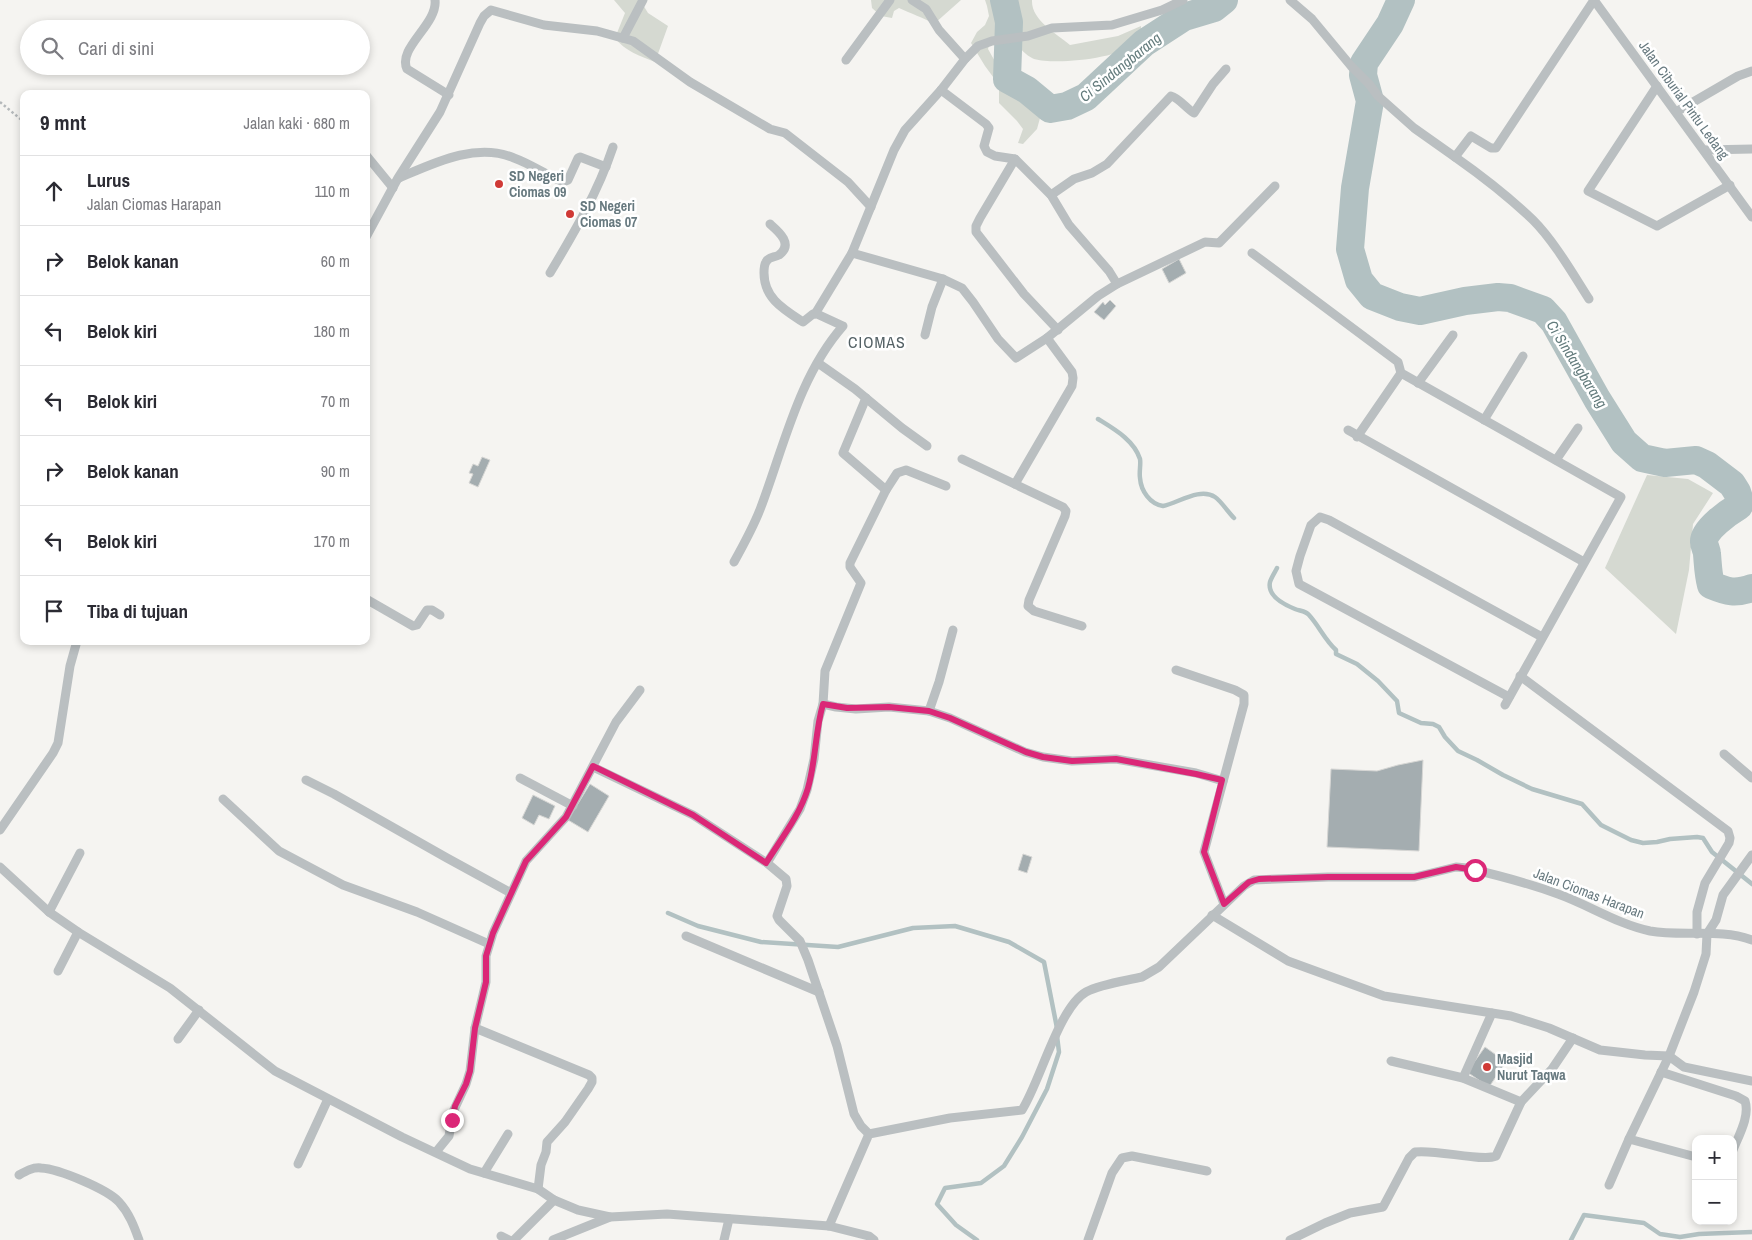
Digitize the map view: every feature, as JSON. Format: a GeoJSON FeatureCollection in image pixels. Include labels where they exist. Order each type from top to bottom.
{"type":"FeatureCollection","features":[{"type":"Feature","properties":{"kind":"street"},"geometry":{"type":"LineString","coordinates":[[435,0],[434,14],[411,45],[405,65],[407,69],[449,95]]}},
{"type":"Feature","properties":{"kind":"street"},"geometry":{"type":"LineString","coordinates":[[623,38],[643,0]]}},
{"type":"Feature","properties":{"kind":"street"},"geometry":{"type":"LineString","coordinates":[[846,60],[890,0]]}},
{"type":"Feature","properties":{"kind":"street"},"geometry":{"type":"LineString","coordinates":[[912,0],[926,9],[939,30],[966,59]]}},
{"type":"Feature","properties":{"kind":"street"},"geometry":{"type":"LineString","coordinates":[[770,224],[781,233],[784,247],[780,254],[770,257],[765,264],[766,290],[769,296],[804,322],[815,314],[852,252],[894,150],[905,130],[978,46],[992,41],[1028,36],[1052,28],[1112,25],[1162,10],[1183,0]]}},
{"type":"Feature","properties":{"kind":"street"},"geometry":{"type":"LineString","coordinates":[[1290,0],[1312,19],[1350,66],[1369,84],[1378,96],[1414,128],[1487,180],[1534,221],[1570,268],[1589,299]]}},
{"type":"Feature","properties":{"kind":"street"},"geometry":{"type":"LineString","coordinates":[[1455,157],[1471,136],[1491,148],[1496,148],[1594,0]]}},
{"type":"Feature","properties":{"kind":"street","name":"Jalan Ciburial Pintu Ledang"},"geometry":{"type":"LineString","coordinates":[[1594,0],[1752,217]]}},
{"type":"Feature","properties":{"kind":"street"},"geometry":{"type":"LineString","coordinates":[[370,230],[398,178],[431,128],[449,95],[480,23],[491,10],[544,25],[597,31],[632,41],[690,82],[770,128],[785,133],[848,182],[871,207]]}},
{"type":"Feature","properties":{"kind":"street"},"geometry":{"type":"LineString","coordinates":[[1051,195],[1074,179],[1098,170],[1107,164],[1171,96],[1175,96],[1194,113],[1226,68]]}},
{"type":"Feature","properties":{"kind":"street"},"geometry":{"type":"LineString","coordinates":[[1676,112],[1738,76],[1752,71]]}},
{"type":"Feature","properties":{"kind":"street"},"geometry":{"type":"LineString","coordinates":[[1657,86],[1588,191],[1657,226],[1730,185]]}},
{"type":"Feature","properties":{"kind":"street"},"geometry":{"type":"LineString","coordinates":[[941,90],[989,128],[984,146],[987,152],[1004,158],[1015,159],[1051,195],[1069,225],[1109,271],[1117,284]]}},
{"type":"Feature","properties":{"kind":"street"},"geometry":{"type":"LineString","coordinates":[[550,273],[577,227],[606,167],[613,147]]}},
{"type":"Feature","properties":{"kind":"street"},"geometry":{"type":"LineString","coordinates":[[1704,150],[1752,149]]}},
{"type":"Feature","properties":{"kind":"street"},"geometry":{"type":"LineString","coordinates":[[398,178],[442,160],[476,152],[491,152],[515,158],[563,182],[568,180],[578,158],[606,167]]}},
{"type":"Feature","properties":{"kind":"street"},"geometry":{"type":"LineString","coordinates":[[1015,159],[980,218],[976,226],[976,232],[1024,294],[1058,330]]}},
{"type":"Feature","properties":{"kind":"street"},"geometry":{"type":"LineString","coordinates":[[370,160],[393,188]]}},
{"type":"Feature","properties":{"kind":"street"},"geometry":{"type":"LineString","coordinates":[[852,252],[943,279],[962,288],[998,339],[1016,358],[1058,330],[1098,296],[1117,284],[1205,242],[1219,243],[1276,186]]}},
{"type":"Feature","properties":{"kind":"street"},"geometry":{"type":"LineString","coordinates":[[1252,253],[1398,362],[1401,373],[1621,497],[1507,701],[1299,584],[1296,571],[1311,525],[1320,517],[1329,520],[1542,637]]}},
{"type":"Feature","properties":{"kind":"street"},"geometry":{"type":"LineString","coordinates":[[925,335],[932,307],[943,279]]}},
{"type":"Feature","properties":{"kind":"street"},"geometry":{"type":"LineString","coordinates":[[734,562],[759,512],[780,448],[804,389],[818,363],[843,326],[815,314]]}},
{"type":"Feature","properties":{"kind":"street"},"geometry":{"type":"LineString","coordinates":[[1418,383],[1453,335]]}},
{"type":"Feature","properties":{"kind":"street"},"geometry":{"type":"LineString","coordinates":[[1015,484],[1072,386],[1072,372],[1047,338]]}},
{"type":"Feature","properties":{"kind":"street"},"geometry":{"type":"LineString","coordinates":[[1484,420],[1523,356]]}},
{"type":"Feature","properties":{"kind":"street"},"geometry":{"type":"LineString","coordinates":[[818,363],[927,446]]}},
{"type":"Feature","properties":{"kind":"street"},"geometry":{"type":"LineString","coordinates":[[1357,437],[1401,373]]}},
{"type":"Feature","properties":{"kind":"street"},"geometry":{"type":"LineString","coordinates":[[866,398],[843,453],[886,490]]}},
{"type":"Feature","properties":{"kind":"street"},"geometry":{"type":"LineString","coordinates":[[1556,460],[1578,428]]}},
{"type":"Feature","properties":{"kind":"street"},"geometry":{"type":"LineString","coordinates":[[1348,430],[1357,437],[1584,562]]}},
{"type":"Feature","properties":{"kind":"street"},"geometry":{"type":"LineString","coordinates":[[962,459],[1060,505],[1066,511],[1028,606],[1034,611],[1082,626]]}},
{"type":"Feature","properties":{"kind":"street"},"geometry":{"type":"LineString","coordinates":[[766,863],[800,809],[807,790],[814,759],[818,721],[823,704],[827,663],[861,583],[850,567],[850,563],[886,490],[897,473],[906,470],[946,486]]}},
{"type":"Feature","properties":{"kind":"street"},"geometry":{"type":"LineString","coordinates":[[370,602],[412,626],[416,625],[427,610],[440,615]]}},
{"type":"Feature","properties":{"kind":"street"},"geometry":{"type":"LineString","coordinates":[[929,711],[953,630]]}},
{"type":"Feature","properties":{"kind":"street"},"geometry":{"type":"LineString","coordinates":[[0,830],[54,753],[58,742],[70,666],[76,645]]}},
{"type":"Feature","properties":{"kind":"street"},"geometry":{"type":"LineString","coordinates":[[1176,670],[1235,690],[1244,695],[1244,704],[1204,852],[1224,904]]}},
{"type":"Feature","properties":{"kind":"street"},"geometry":{"type":"LineString","coordinates":[[1520,676],[1728,831],[1730,838],[1705,883],[1697,912],[1697,934]]}},
{"type":"Feature","properties":{"kind":"street"},"geometry":{"type":"LineString","coordinates":[[436,1152],[450,1136],[453,1112],[470,1071],[475,1028],[486,982],[486,956],[489,944],[511,893],[530,856],[557,828],[573,806],[616,722],[640,690]]}},
{"type":"Feature","properties":{"kind":"street"},"geometry":{"type":"LineString","coordinates":[[823,704],[847,708],[889,707],[929,711],[950,718],[1026,752],[1043,757],[1072,761],[1116,759],[1222,780]]}},
{"type":"Feature","properties":{"kind":"street"},"geometry":{"type":"LineString","coordinates":[[1724,754],[1752,778]]}},
{"type":"Feature","properties":{"kind":"street"},"geometry":{"type":"LineString","coordinates":[[593,766],[693,815],[783,875],[787,886],[777,916],[800,941],[838,1046],[854,1114],[861,1126],[869,1134],[828,1226]]}},
{"type":"Feature","properties":{"kind":"street"},"geometry":{"type":"LineString","coordinates":[[520,778],[573,806]]}},
{"type":"Feature","properties":{"kind":"street"},"geometry":{"type":"LineString","coordinates":[[306,780],[511,893]]}},
{"type":"Feature","properties":{"kind":"street"},"geometry":{"type":"LineString","coordinates":[[222,799],[279,851],[343,885],[417,912],[489,944]]}},
{"type":"Feature","properties":{"kind":"street"},"geometry":{"type":"LineString","coordinates":[[48,912],[80,853]]}},
{"type":"Feature","properties":{"kind":"street"},"geometry":{"type":"LineString","coordinates":[[1609,1185],[1669,1056],[1694,992],[1706,954],[1707,934],[1716,920],[1722,895],[1752,855]]}},
{"type":"Feature","properties":{"kind":"street"},"geometry":{"type":"LineString","coordinates":[[0,866],[48,912],[157,979],[275,1071],[470,1168],[538,1189],[554,1200],[578,1210],[610,1217],[667,1214],[828,1226],[868,1236],[874,1240]]}},
{"type":"Feature","properties":{"kind":"street","name":"Jalan Ciomas Harapan"},"geometry":{"type":"LineString","coordinates":[[869,1134],[950,1118],[1022,1110],[1057,1030],[1078,998],[1092,990],[1149,974],[1249,882],[1259,879],[1414,877],[1456,867],[1467,868],[1559,894],[1623,923],[1650,931],[1732,935],[1752,940]]}},
{"type":"Feature","properties":{"kind":"street"},"geometry":{"type":"LineString","coordinates":[[1212,915],[1288,961],[1384,996],[1510,1016],[1608,1052],[1669,1056],[1684,1067],[1752,1080]]}},
{"type":"Feature","properties":{"kind":"street"},"geometry":{"type":"LineString","coordinates":[[58,970],[78,932]]}},
{"type":"Feature","properties":{"kind":"street"},"geometry":{"type":"LineString","coordinates":[[686,936],[819,992]]}},
{"type":"Feature","properties":{"kind":"street"},"geometry":{"type":"LineString","coordinates":[[178,1039],[199,1010]]}},
{"type":"Feature","properties":{"kind":"street"},"geometry":{"type":"LineString","coordinates":[[1463,1078],[1492,1013]]}},
{"type":"Feature","properties":{"kind":"street"},"geometry":{"type":"LineString","coordinates":[[475,1028],[589,1075],[592,1078],[590,1086],[565,1122],[549,1138],[541,1165],[538,1189]]}},
{"type":"Feature","properties":{"kind":"street"},"geometry":{"type":"LineString","coordinates":[[1290,1240],[1325,1222],[1350,1213],[1383,1207],[1409,1158],[1415,1152],[1446,1153],[1487,1158],[1496,1156],[1521,1102],[1552,1069],[1573,1038]]}},
{"type":"Feature","properties":{"kind":"street"},"geometry":{"type":"LineString","coordinates":[[1391,1061],[1463,1078],[1521,1102]]}},
{"type":"Feature","properties":{"kind":"street"},"geometry":{"type":"LineString","coordinates":[[1661,1072],[1736,1096],[1746,1101],[1745,1120],[1737,1140]]}},
{"type":"Feature","properties":{"kind":"street"},"geometry":{"type":"LineString","coordinates":[[298,1164],[328,1099]]}},
{"type":"Feature","properties":{"kind":"street"},"geometry":{"type":"LineString","coordinates":[[484,1173],[508,1134]]}},
{"type":"Feature","properties":{"kind":"street"},"geometry":{"type":"LineString","coordinates":[[1629,1139],[1692,1156]]}},
{"type":"Feature","properties":{"kind":"street"},"geometry":{"type":"LineString","coordinates":[[1088,1240],[1112,1173],[1122,1158],[1132,1156],[1207,1171]]}},
{"type":"Feature","properties":{"kind":"street"},"geometry":{"type":"LineString","coordinates":[[19,1175],[34,1168],[55,1170],[75,1177],[108,1194],[117,1200],[128,1214],[139,1240]]}},
{"type":"Feature","properties":{"kind":"street"},"geometry":{"type":"LineString","coordinates":[[514,1240],[554,1200]]}},
{"type":"Feature","properties":{"kind":"street"},"geometry":{"type":"LineString","coordinates":[[553,1240],[610,1217]]}},
{"type":"Feature","properties":{"kind":"street"},"geometry":{"type":"LineString","coordinates":[[724,1240],[729,1219]]}},
{"type":"Feature","properties":{"kind":"path"},"geometry":{"type":"LineString","coordinates":[[0,102],[20,119]]}},
{"type":"Feature","properties":{"kind":"shaded area"},"geometry":{"type":"Polygon","coordinates":[[[614,0],[640,0],[648,13],[668,26],[655,62],[628,50],[615,38],[625,13],[614,0]]]}},
{"type":"Feature","properties":{"kind":"shaded area"},"geometry":{"type":"Polygon","coordinates":[[[871,0],[961,0],[934,24],[899,8],[894,11],[892,18],[881,16],[872,8],[871,0]]]}},
{"type":"Feature","properties":{"kind":"shaded area"},"geometry":{"type":"Polygon","coordinates":[[[985,0],[995,0],[1003,20],[1003,31],[991,39],[988,49],[1004,81],[1049,111],[1040,118],[1037,129],[1023,144],[1018,143],[1023,129],[999,103],[999,85],[971,43],[977,32],[985,25],[989,16],[985,0]]]}},
{"type":"Feature","properties":{"kind":"shaded area"},"geometry":{"type":"Polygon","coordinates":[[[1014,0],[1032,0],[1036,14],[1045,26],[1070,45],[1118,36],[1141,26],[1139,39],[1127,49],[1102,57],[1071,61],[1034,59],[1019,47],[1014,0]]]}},
{"type":"Feature","properties":{"kind":"shaded area"},"geometry":{"type":"Polygon","coordinates":[[[1647,475],[1688,479],[1713,493],[1693,524],[1689,570],[1676,634],[1605,568],[1647,475]]]}},
{"type":"Feature","properties":{"kind":"building"},"geometry":{"type":"Polygon","coordinates":[[[1179,259],[1186,273],[1169,283],[1162,269],[1179,259]]]}},
{"type":"Feature","properties":{"kind":"building"},"geometry":{"type":"Polygon","coordinates":[[[1110,300],[1116,306],[1104,320],[1094,312],[1103,302],[1105,305],[1110,300]]]}},
{"type":"Feature","properties":{"kind":"building"},"geometry":{"type":"Polygon","coordinates":[[[482,457],[490,460],[478,487],[469,483],[473,474],[469,473],[473,464],[478,466],[482,457]]]}},
{"type":"Feature","properties":{"kind":"building"},"geometry":{"type":"Polygon","coordinates":[[[1423,760],[1419,851],[1327,847],[1331,769],[1377,771],[1423,760]]]}},
{"type":"Feature","properties":{"kind":"building"},"geometry":{"type":"Polygon","coordinates":[[[590,784],[609,796],[588,832],[568,820],[590,784]]]}},
{"type":"Feature","properties":{"kind":"building"},"geometry":{"type":"Polygon","coordinates":[[[533,795],[555,806],[549,819],[539,815],[534,825],[522,818],[533,795]]]}},
{"type":"Feature","properties":{"kind":"building"},"geometry":{"type":"Polygon","coordinates":[[[1023,854],[1032,857],[1027,873],[1018,870],[1023,854]]]}},
{"type":"Feature","properties":{"kind":"building","name":"Masjid Nurut Taqwa"},"geometry":{"type":"Polygon","coordinates":[[[1485,1047],[1506,1062],[1489,1087],[1467,1072],[1485,1047]]]}},
{"type":"Feature","properties":{"kind":"waterway","name":"Ci Sindangbarang"},"geometry":{"type":"LineString","coordinates":[[1004,0],[1009,22],[1007,79],[1027,90],[1050,109],[1067,106],[1086,97],[1144,43],[1184,17],[1214,8],[1224,0]]}},
{"type":"Feature","properties":{"kind":"waterway","name":"Ci Sindangbarang"},"geometry":{"type":"LineString","coordinates":[[1401,0],[1390,24],[1364,63],[1363,75],[1370,101],[1355,188],[1350,249],[1359,280],[1372,296],[1400,307],[1420,311],[1465,301],[1498,297],[1510,298],[1543,310],[1554,322],[1597,399],[1624,442],[1642,458],[1665,463],[1696,460],[1707,465],[1732,484],[1740,501],[1739,506],[1717,522],[1705,537],[1704,544],[1707,552],[1709,577],[1711,585],[1727,591],[1736,592],[1752,588]]}},
{"type":"Feature","properties":{"kind":"waterway"},"geometry":{"type":"LineString","coordinates":[[1098,419],[1123,436],[1133,446],[1140,459],[1142,488],[1154,503],[1163,506],[1196,495],[1209,494],[1215,497],[1234,518]]}},
{"type":"Feature","properties":{"kind":"waterway"},"geometry":{"type":"LineString","coordinates":[[1277,568],[1270,582],[1271,592],[1274,596],[1286,605],[1308,614],[1336,650],[1336,654],[1357,664],[1378,681],[1397,701],[1399,713],[1421,723],[1433,724],[1439,727],[1445,737],[1458,751],[1503,775],[1532,789],[1582,804],[1601,825],[1631,840],[1643,843],[1670,839],[1703,838],[1712,852],[1752,884]]}},
{"type":"Feature","properties":{"kind":"waterway"},"geometry":{"type":"LineString","coordinates":[[668,913],[698,926],[761,942],[838,947],[913,928],[955,926],[1009,942],[1044,962],[1057,1028]]}},
{"type":"Feature","properties":{"kind":"waterway"},"geometry":{"type":"LineString","coordinates":[[977,1240],[956,1225],[937,1204],[945,1188],[981,1183],[1004,1166],[1022,1137],[1047,1089],[1059,1052],[1057,1036]]}},
{"type":"Feature","properties":{"kind":"waterway"},"geometry":{"type":"LineString","coordinates":[[1571,1240],[1584,1215],[1644,1223],[1660,1234],[1680,1237],[1699,1234],[1752,1232]]}},
{"type":"Feature","properties":{"kind":"place","name":"SD Negeri Ciomas 09"},"geometry":{"type":"Point","coordinates":[499,184]}},
{"type":"Feature","properties":{"kind":"place","name":"SD Negeri Ciomas 07"},"geometry":{"type":"Point","coordinates":[570,214]}},
{"type":"Feature","properties":{"kind":"place","name":"Masjid Nurut Taqwa"},"geometry":{"type":"Point","coordinates":[1487,1067]}},
{"type":"Feature","properties":{"kind":"district","name":"CIOMAS"},"geometry":{"type":"Point","coordinates":[877,342]}},
{"type":"Feature","properties":{"kind":"route"},"geometry":{"type":"LineString","coordinates":[[452,1120],[455,1106],[470,1071],[475,1028],[486,982],[486,956],[493,933],[526,861],[566,817],[593,766],[693,815],[766,863],[800,809],[807,790],[814,759],[818,721],[823,704],[856,709],[889,707],[929,711],[950,718],[1026,752],[1043,757],[1072,761],[1127,760],[1222,780],[1204,852],[1224,904],[1249,882],[1259,879],[1414,877],[1456,867],[1475,870]]}}]}
